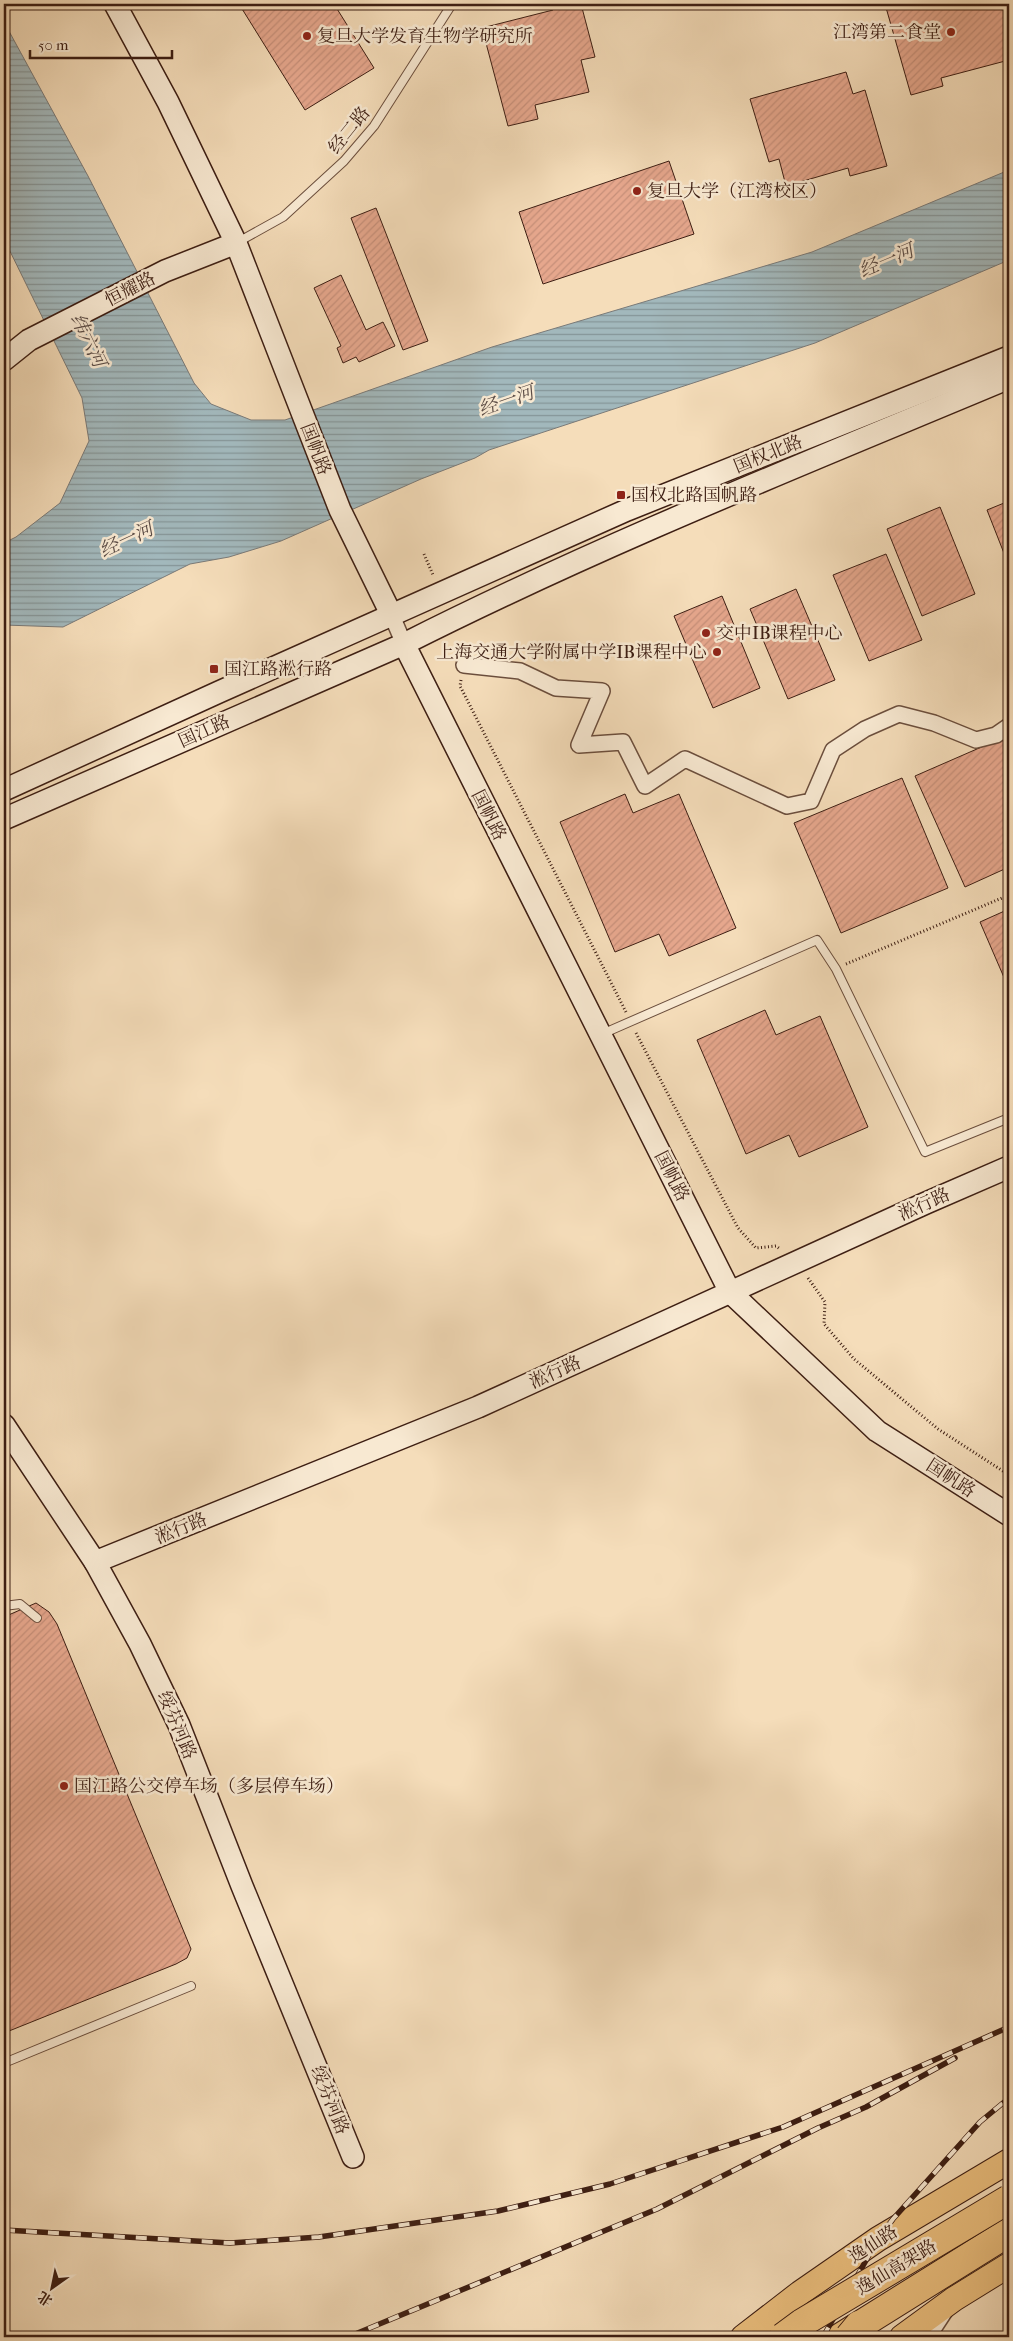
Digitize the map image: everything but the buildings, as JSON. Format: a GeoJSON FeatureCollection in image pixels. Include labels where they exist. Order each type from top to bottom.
{"type":"FeatureCollection","features":[{"type":"Feature","properties":{"kind":"highway","name":"逸仙高架路"},"geometry":{"type":"LineString","coordinates":[[783,2337],[802,2323],[1009,2199]]}},
{"type":"Feature","properties":{"kind":"highway","name":"逸仙高架路"},"geometry":{"type":"LineString","coordinates":[[849,2334],[1009,2232]]}},
{"type":"Feature","properties":{"kind":"main road","name":"逸仙路"},"geometry":{"type":"LineString","coordinates":[[742,2337],[800,2293],[878,2239],[1009,2161]]}},
{"type":"Feature","properties":{"kind":"main road"},"geometry":{"type":"LineString","coordinates":[[849,2334],[1009,2241]]}},
{"type":"Feature","properties":{"kind":"main road"},"geometry":{"type":"LineString","coordinates":[[902,2337],[954,2299],[1009,2265]]}},
{"type":"Feature","properties":{"kind":"main road"},"geometry":{"type":"LineString","coordinates":[[922,2292],[954,2299]]}},
{"type":"Feature","properties":{"kind":"street","name":"国帆路"},"geometry":{"type":"LineString","coordinates":[[115,4],[168,102],[236,243],[340,510],[404,644],[730,1292],[877,1431],[1009,1515]]}},
{"type":"Feature","properties":{"kind":"street","name":"恒耀路"},"geometry":{"type":"LineString","coordinates":[[4,360],[29,340],[141,283],[165,271],[236,243]]}},
{"type":"Feature","properties":{"kind":"street","name":"国权北路"},"geometry":{"type":"LineString","coordinates":[[392,616],[627,510],[1009,358]]}},
{"type":"Feature","properties":{"kind":"street","name":"国权北路"},"geometry":{"type":"LineString","coordinates":[[404,644],[453,619],[652,528],[1009,378]]}},
{"type":"Feature","properties":{"kind":"street","name":"国江路"},"geometry":{"type":"LineString","coordinates":[[4,790],[392,616]]}},
{"type":"Feature","properties":{"kind":"street","name":"国江路"},"geometry":{"type":"LineString","coordinates":[[4,819],[404,644]]}},
{"type":"Feature","properties":{"kind":"street"},"geometry":{"type":"LineString","coordinates":[[464,665],[520,671],[556,688],[602,691],[579,745],[622,742],[645,786],[685,759],[787,806],[811,801],[833,750],[865,729],[898,714],[934,723],[976,740],[996,735],[1009,726]]}},
{"type":"Feature","properties":{"kind":"street","name":"淞行路"},"geometry":{"type":"LineString","coordinates":[[95,1562],[478,1407],[1009,1167]]}},
{"type":"Feature","properties":{"kind":"street","name":"绥芬河路"},"geometry":{"type":"LineString","coordinates":[[4,1426],[95,1562],[140,1644],[179,1725],[242,1886],[353,2157]]}},
{"type":"Feature","properties":{"kind":"street"},"geometry":{"type":"LineString","coordinates":[[928,2337],[954,2299]]}},
{"type":"Feature","properties":{"kind":"lane","name":"经二路"},"geometry":{"type":"LineString","coordinates":[[236,243],[283,217],[344,162],[374,126],[452,4]]}},
{"type":"Feature","properties":{"kind":"lane"},"geometry":{"type":"LineString","coordinates":[[600,1035],[630,1020],[817,940],[836,969],[924,1152],[1009,1118]]}},
{"type":"Feature","properties":{"kind":"lane"},"geometry":{"type":"LineString","coordinates":[[4,1606],[20,1604],[37,1618]]}},
{"type":"Feature","properties":{"kind":"lane"},"geometry":{"type":"LineString","coordinates":[[4,2063],[191,1986]]}},
{"type":"Feature","properties":{"kind":"path"},"geometry":{"type":"LineString","coordinates":[[424,554],[440,593]]}},
{"type":"Feature","properties":{"kind":"path"},"geometry":{"type":"LineString","coordinates":[[464,665],[460,686],[738,1228],[756,1248],[776,1246],[796,1262],[825,1302],[824,1324],[854,1359],[938,1429],[1009,1475]]}},
{"type":"Feature","properties":{"kind":"path"},"geometry":{"type":"LineString","coordinates":[[836,969],[1009,896]]}},
{"type":"Feature","properties":{"kind":"water"},"geometry":{"type":"Polygon","coordinates":[[[4,22],[88,176],[194,383],[211,404],[251,420],[285,420],[492,347],[812,252],[1009,170],[1009,260],[815,343],[489,450],[475,458],[421,479],[281,541],[229,557],[190,564],[63,627],[4,625],[4,543],[16,537],[60,503],[89,441],[82,398],[4,239],[4,22]]]}},
{"type":"Feature","properties":{"kind":"railway"},"geometry":{"type":"LineString","coordinates":[[4,2230],[230,2243],[319,2237],[498,2211],[610,2184],[783,2127],[1009,2027]]}},
{"type":"Feature","properties":{"kind":"railway"},"geometry":{"type":"LineString","coordinates":[[348,2337],[657,2209],[818,2128],[866,2107],[955,2058]]}},
{"type":"Feature","properties":{"kind":"railway"},"geometry":{"type":"LineString","coordinates":[[823,2337],[878,2239],[893,2219],[980,2122],[1009,2098]]}},
{"type":"Feature","properties":{"kind":"place","name":"江湾第二食堂"},"geometry":{"type":"Point","coordinates":[951,32]}},
{"type":"Feature","properties":{"kind":"place","name":"复旦大学发育生物学研究所"},"geometry":{"type":"Point","coordinates":[307,36]}},
{"type":"Feature","properties":{"kind":"place","name":"复旦大学（江湾校区）"},"geometry":{"type":"Point","coordinates":[637,191]}},
{"type":"Feature","properties":{"kind":"place","name":"国权北路国帆路"},"geometry":{"type":"Point","coordinates":[621,495]}},
{"type":"Feature","properties":{"kind":"place","name":"交中IB课程中心"},"geometry":{"type":"Point","coordinates":[706,633]}},
{"type":"Feature","properties":{"kind":"place","name":"上海交通大学附属中学IB课程中心"},"geometry":{"type":"Point","coordinates":[717,652]}},
{"type":"Feature","properties":{"kind":"place","name":"国江路淞行路"},"geometry":{"type":"Point","coordinates":[214,669]}},
{"type":"Feature","properties":{"kind":"place","name":"国江路公交停车场（多层停车场）"},"geometry":{"type":"Point","coordinates":[64,1786]}},
{"type":"Feature","properties":{"kind":"water label","name":"经一河"},"geometry":{"type":"Point","coordinates":[886,260]}},
{"type":"Feature","properties":{"kind":"water label","name":"纬六河"},"geometry":{"type":"Point","coordinates":[89,340]}},
{"type":"Feature","properties":{"kind":"water label","name":"经一河"},"geometry":{"type":"Point","coordinates":[506,400]}},
{"type":"Feature","properties":{"kind":"water label","name":"经一河"},"geometry":{"type":"Point","coordinates":[126,539]}}]}
